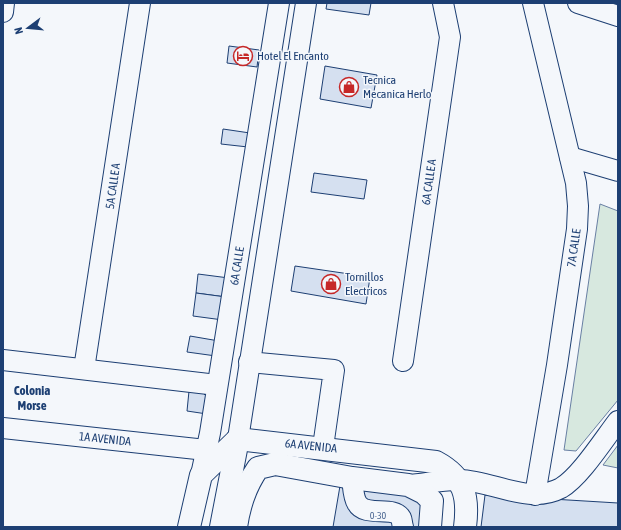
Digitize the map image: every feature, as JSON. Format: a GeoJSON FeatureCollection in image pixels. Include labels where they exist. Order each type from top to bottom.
{"type":"FeatureCollection","features":[{"type":"Feature","properties":{"kind":"main road","name":"6A AVENIDA"},"geometry":{"type":"LineString","coordinates":[[238,439],[323,447],[436,462],[451,471],[460,480]]}},
{"type":"Feature","properties":{"kind":"main road"},"geometry":{"type":"LineString","coordinates":[[201,474],[238,439]]}},
{"type":"Feature","properties":{"kind":"main road"},"geometry":{"type":"LineString","coordinates":[[221,527],[238,439]]}},
{"type":"Feature","properties":{"kind":"main road","name":"6A AVENIDA"},"geometry":{"type":"LineString","coordinates":[[236,527],[238,513],[250,479],[258,468],[275,464],[416,489]]}},
{"type":"Feature","properties":{"kind":"main road","name":"6A CALLE"},"geometry":{"type":"LineString","coordinates":[[189,527],[201,474]]}},
{"type":"Feature","properties":{"kind":"main road"},"geometry":{"type":"LineString","coordinates":[[460,480],[464,495],[466,517],[465,527]]}},
{"type":"Feature","properties":{"kind":"main road"},"geometry":{"type":"LineString","coordinates":[[416,489],[432,501],[430,527]]}},
{"type":"Feature","properties":{"kind":"main road"},"geometry":{"type":"LineString","coordinates":[[179,527],[196,498]]}},
{"type":"Feature","properties":{"kind":"street"},"geometry":{"type":"LineString","coordinates":[[3,12],[4,3]]}},
{"type":"Feature","properties":{"kind":"street","name":"5A CALLE A"},"geometry":{"type":"LineString","coordinates":[[84,369],[140,3]]}},
{"type":"Feature","properties":{"kind":"street","name":"6A CALLE"},"geometry":{"type":"LineString","coordinates":[[201,474],[217,385],[279,3]]}},
{"type":"Feature","properties":{"kind":"street"},"geometry":{"type":"LineString","coordinates":[[238,439],[306,3]]}},
{"type":"Feature","properties":{"kind":"street","name":"6A CALLE A"},"geometry":{"type":"LineString","coordinates":[[403,361],[450,37],[442,3]]}},
{"type":"Feature","properties":{"kind":"street","name":"7A CALLE"},"geometry":{"type":"LineString","coordinates":[[533,3],[570,157],[578,206],[577,229],[557,365],[535,495]]}},
{"type":"Feature","properties":{"kind":"street"},"geometry":{"type":"LineString","coordinates":[[578,3],[618,16]]}},
{"type":"Feature","properties":{"kind":"street"},"geometry":{"type":"LineString","coordinates":[[570,157],[618,170]]}},
{"type":"Feature","properties":{"kind":"street"},"geometry":{"type":"LineString","coordinates":[[3,360],[217,385]]}},
{"type":"Feature","properties":{"kind":"street"},"geometry":{"type":"LineString","coordinates":[[250,362],[334,370],[323,447]]}},
{"type":"Feature","properties":{"kind":"street"},"geometry":{"type":"LineString","coordinates":[[416,489],[460,480],[535,495],[550,493],[562,487],[574,476],[618,421]]}},
{"type":"Feature","properties":{"kind":"street","name":"1A AVENIDA"},"geometry":{"type":"LineString","coordinates":[[3,428],[206,450]]}},
{"type":"Feature","properties":{"kind":"street"},"geometry":{"type":"LineString","coordinates":[[352,478],[357,503],[361,508],[368,511],[395,513],[400,517],[403,527]]}},
{"type":"Feature","properties":{"kind":"shaded area"},"geometry":{"type":"Polygon","coordinates":[[[600,204],[618,211],[618,400],[576,451],[564,450],[600,204]]]}},
{"type":"Feature","properties":{"kind":"shaded area"},"geometry":{"type":"Polygon","coordinates":[[[618,445],[618,468],[603,465],[618,445]]]}},
{"type":"Feature","properties":{"kind":"building"},"geometry":{"type":"Polygon","coordinates":[[[327,3],[371,3],[369,15],[326,9],[327,3]]]}},
{"type":"Feature","properties":{"kind":"building","name":"Hotel El Encanto"},"geometry":{"type":"Polygon","coordinates":[[[229,46],[259,50],[257,67],[227,63],[229,46]]]}},
{"type":"Feature","properties":{"kind":"building","name":"Tecnica Mecanica Herlo"},"geometry":{"type":"Polygon","coordinates":[[[325,66],[377,75],[371,108],[320,99],[325,66]]]}},
{"type":"Feature","properties":{"kind":"building"},"geometry":{"type":"Polygon","coordinates":[[[223,129],[250,133],[248,147],[221,144],[223,129]]]}},
{"type":"Feature","properties":{"kind":"building"},"geometry":{"type":"Polygon","coordinates":[[[314,173],[367,180],[364,199],[311,192],[314,173]]]}},
{"type":"Feature","properties":{"kind":"building","name":"Tornillos Electricos"},"geometry":{"type":"Polygon","coordinates":[[[295,266],[370,277],[366,304],[291,291],[295,266]]]}},
{"type":"Feature","properties":{"kind":"building"},"geometry":{"type":"Polygon","coordinates":[[[198,274],[229,278],[226,297],[196,293],[198,274]]]}},
{"type":"Feature","properties":{"kind":"building"},"geometry":{"type":"Polygon","coordinates":[[[196,293],[226,297],[223,320],[193,316],[196,293]]]}},
{"type":"Feature","properties":{"kind":"building"},"geometry":{"type":"Polygon","coordinates":[[[190,336],[219,341],[216,356],[187,352],[190,336]]]}},
{"type":"Feature","properties":{"kind":"building"},"geometry":{"type":"Polygon","coordinates":[[[189,391],[203,393],[207,397],[207,414],[187,411],[189,391]]]}},
{"type":"Feature","properties":{"kind":"building"},"geometry":{"type":"Polygon","coordinates":[[[341,480],[407,490],[424,503],[420,527],[333,527],[341,480]]]}},
{"type":"Feature","properties":{"kind":"building"},"geometry":{"type":"Polygon","coordinates":[[[485,495],[618,503],[618,527],[481,527],[485,495]]]}},
{"type":"Feature","properties":{"kind":"place","name":"Hotel El Encanto"},"geometry":{"type":"Point","coordinates":[243,56]}},
{"type":"Feature","properties":{"kind":"place","name":"Tecnica Mecanica Herlo"},"geometry":{"type":"Point","coordinates":[349,87]}},
{"type":"Feature","properties":{"kind":"place","name":"Tornillos Electricos"},"geometry":{"type":"Point","coordinates":[331,284]}},
{"type":"Feature","properties":{"kind":"district","name":"Colonia Morse"},"geometry":{"type":"Point","coordinates":[32,398]}}]}
